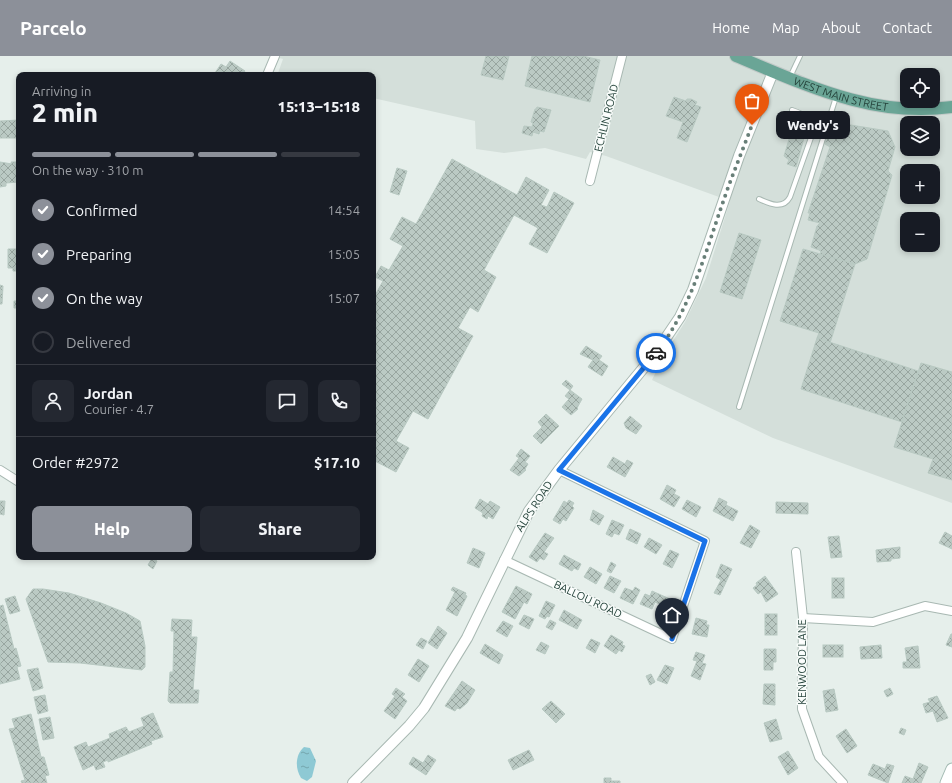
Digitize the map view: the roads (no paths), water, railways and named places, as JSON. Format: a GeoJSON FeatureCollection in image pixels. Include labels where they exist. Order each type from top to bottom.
{"type":"FeatureCollection","features":[{"type":"Feature","properties":{"kind":"main road","name":"WEST MAIN STREET"},"geometry":{"type":"LineString","coordinates":[[736,56],[755,62],[789,79],[836,97],[892,107],[931,109],[952,107]]}},
{"type":"Feature","properties":{"kind":"main road"},"geometry":{"type":"LineString","coordinates":[[946,783],[952,769]]}},
{"type":"Feature","properties":{"kind":"street"},"geometry":{"type":"LineString","coordinates":[[268,72],[275,56]]}},
{"type":"Feature","properties":{"kind":"street","name":"ECHLIN ROAD"},"geometry":{"type":"LineString","coordinates":[[590,181],[622,56]]}},
{"type":"Feature","properties":{"kind":"street","name":"ALPS ROAD"},"geometry":{"type":"LineString","coordinates":[[353,783],[409,726],[434,693],[467,638],[529,511],[559,470],[660,349],[680,317],[693,290],[739,156],[773,72]]}},
{"type":"Feature","properties":{"kind":"street"},"geometry":{"type":"LineString","coordinates":[[0,470],[16,480]]}},
{"type":"Feature","properties":{"kind":"street","name":"BALLOU ROAD"},"geometry":{"type":"LineString","coordinates":[[504,560],[672,639],[705,541],[559,470]]}},
{"type":"Feature","properties":{"kind":"street","name":"KENWOOD LANE"},"geometry":{"type":"LineString","coordinates":[[796,552],[803,618],[802,709],[819,757],[843,783]]}},
{"type":"Feature","properties":{"kind":"street"},"geometry":{"type":"LineString","coordinates":[[803,618],[873,622],[925,606],[952,611]]}},
{"type":"Feature","properties":{"kind":"lane"},"geometry":{"type":"LineString","coordinates":[[789,79],[800,56]]}},
{"type":"Feature","properties":{"kind":"lane"},"geometry":{"type":"LineString","coordinates":[[740,407],[836,97]]}},
{"type":"Feature","properties":{"kind":"lane"},"geometry":{"type":"LineString","coordinates":[[759,199],[776,205],[784,204],[790,197],[813,132],[813,126],[810,120],[804,114],[792,110]]}},
{"type":"Feature","properties":{"kind":"water"},"geometry":{"type":"Polygon","coordinates":[[[304,747],[310,748],[316,761],[312,777],[307,781],[301,778],[297,766],[299,754],[304,747]]]}},
{"type":"Feature","properties":{"kind":"place","name":"Wendy's"},"geometry":{"type":"Point","coordinates":[752,125]}}]}
